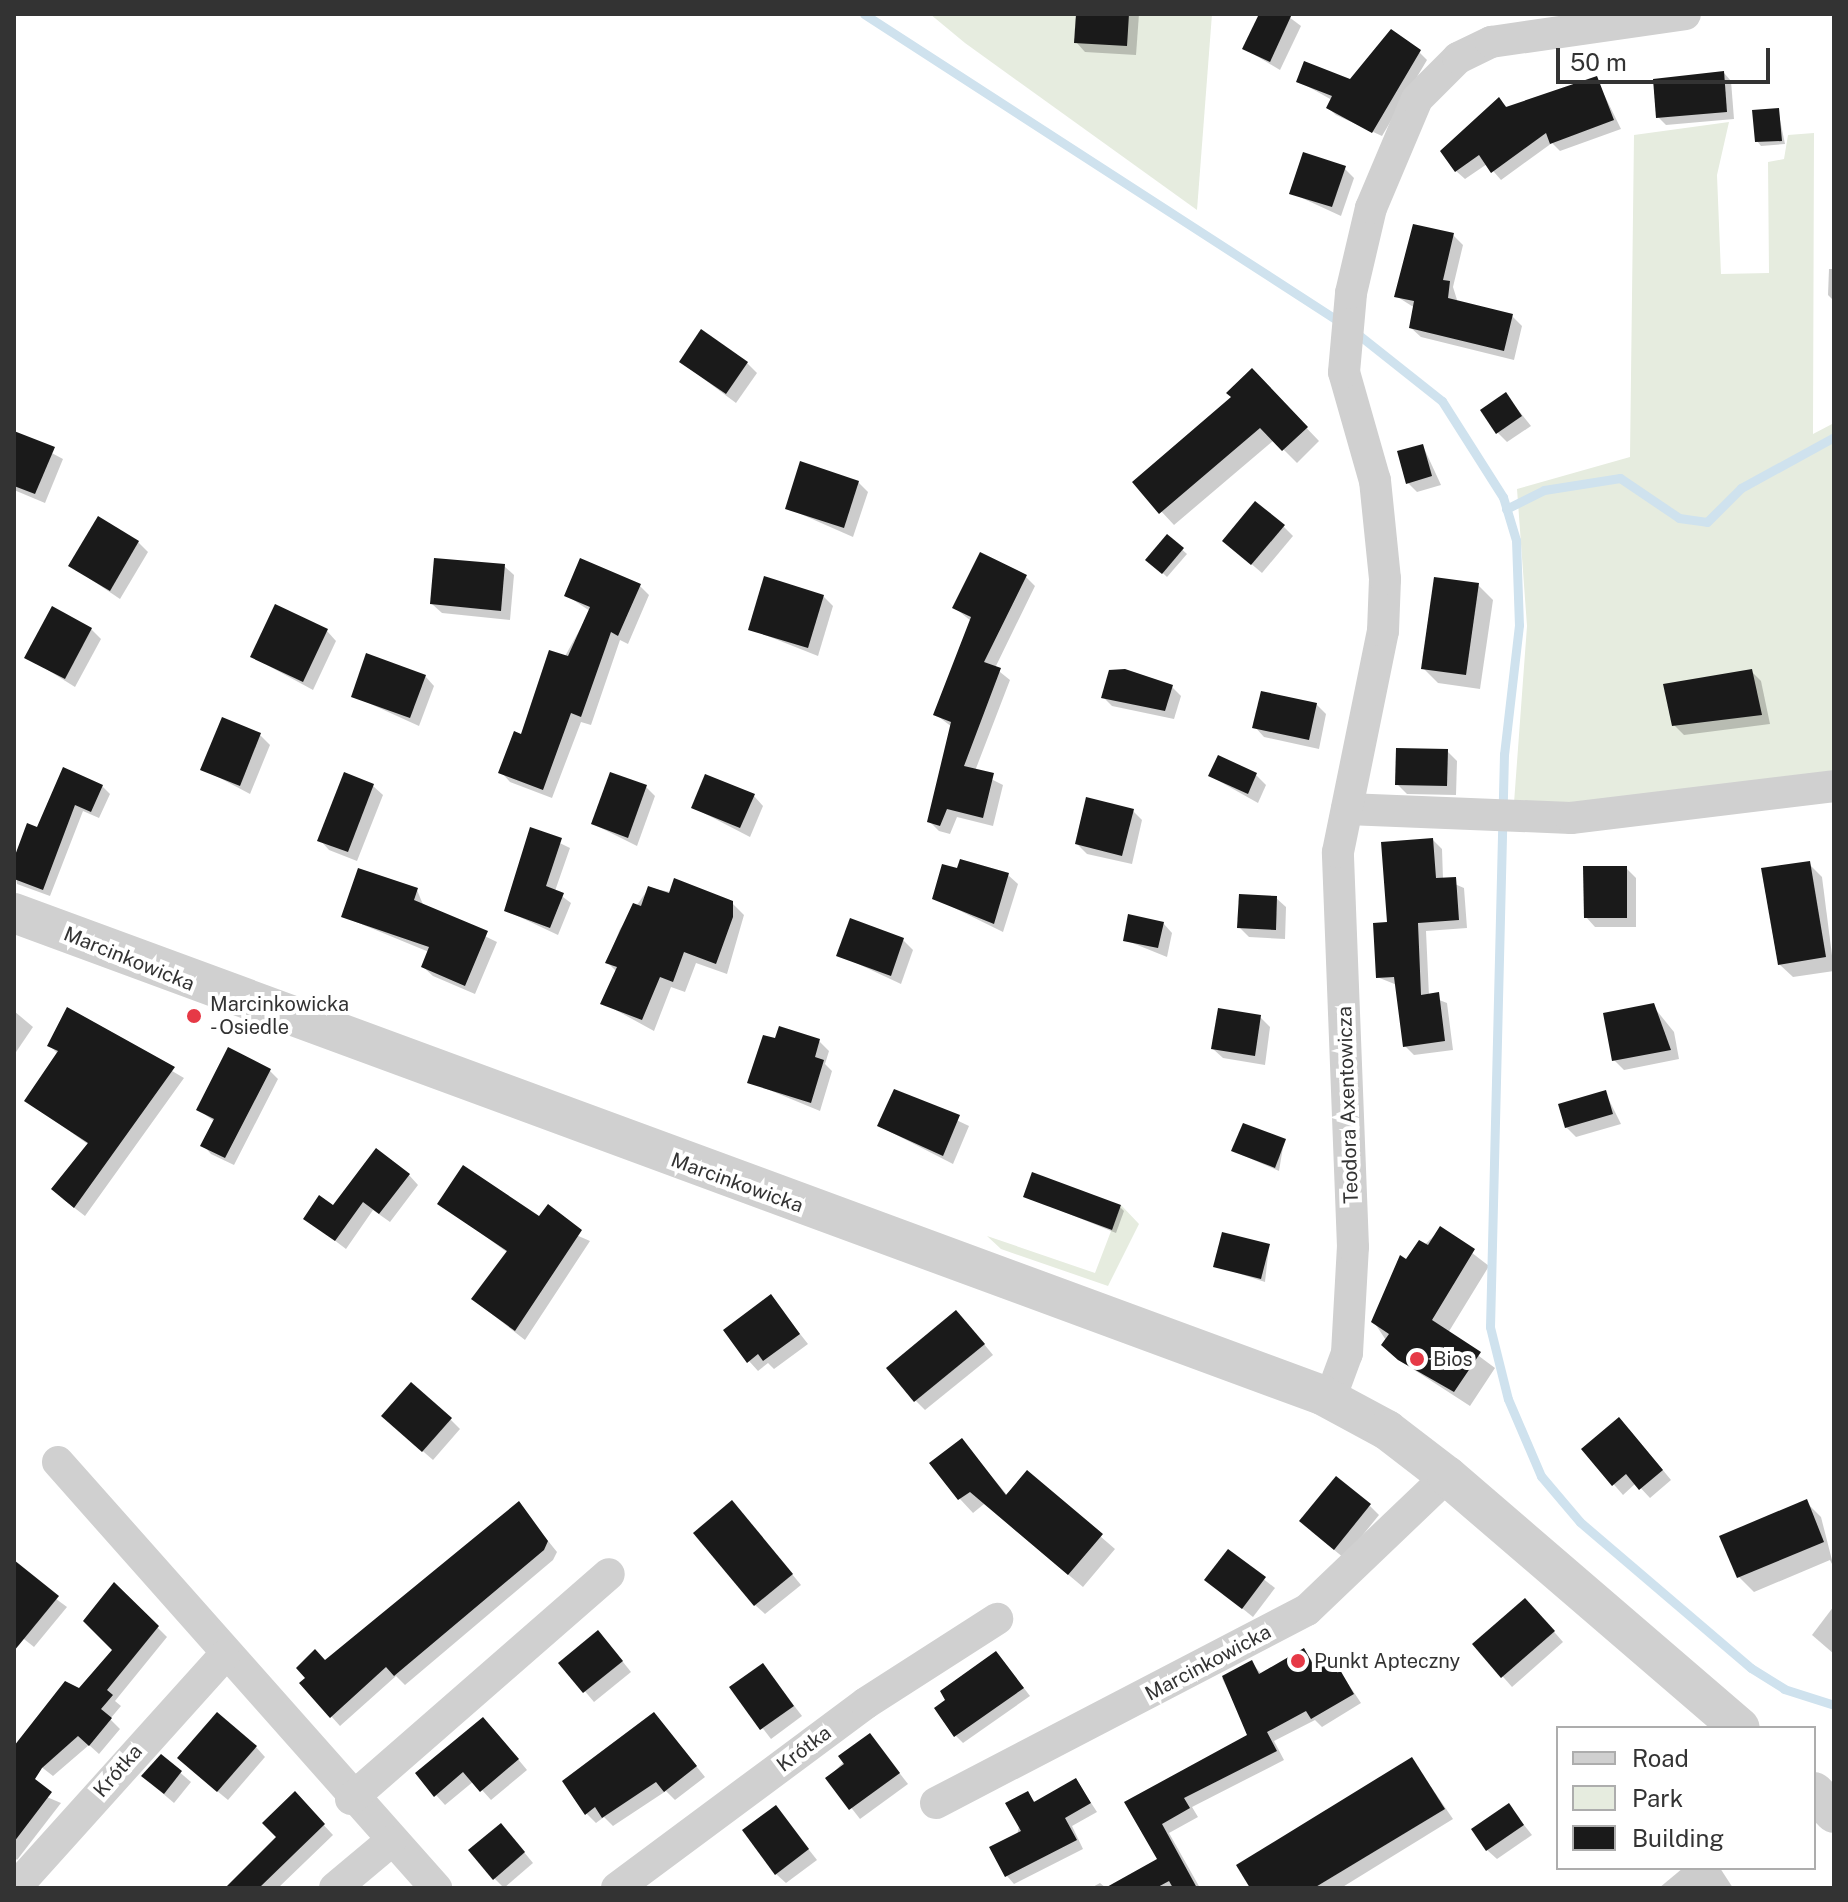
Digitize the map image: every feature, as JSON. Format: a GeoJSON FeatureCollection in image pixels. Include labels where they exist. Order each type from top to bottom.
{"type":"FeatureCollection","features":[{"type":"Feature","properties":{"kind":"street","name":"Teodora Axentowicza"},"geometry":{"type":"LineString","coordinates":[[1330,1399],[1351,1317],[1338,852],[1383,631],[1385,579],[1375,481],[1344,372],[1350,302],[1371,208],[1417,99],[1458,58],[1491,42],[1685,14]]}},
{"type":"Feature","properties":{"kind":"street"},"geometry":{"type":"LineString","coordinates":[[1347,809],[1527,816],[1666,811],[1834,786]]}},
{"type":"Feature","properties":{"kind":"street","name":"Marcinkowicka"},"geometry":{"type":"LineString","coordinates":[[14,913],[1330,1399],[1447,1476],[1738,1726]]}},
{"type":"Feature","properties":{"kind":"street"},"geometry":{"type":"LineString","coordinates":[[58,1462],[224,1656],[390,1842],[436,1888]]}},
{"type":"Feature","properties":{"kind":"street","name":"Marcinkowicka"},"geometry":{"type":"LineString","coordinates":[[936,1803],[1307,1610],[1447,1476]]}},
{"type":"Feature","properties":{"kind":"street"},"geometry":{"type":"LineString","coordinates":[[351,1799],[609,1574]]}},
{"type":"Feature","properties":{"kind":"street","name":"Krótka"},"geometry":{"type":"LineString","coordinates":[[617,1888],[866,1703],[997,1619]]}},
{"type":"Feature","properties":{"kind":"street","name":"Krótka"},"geometry":{"type":"LineString","coordinates":[[15,1888],[224,1656]]}},
{"type":"Feature","properties":{"kind":"street"},"geometry":{"type":"LineString","coordinates":[[1816,1794],[1834,1813]]}},
{"type":"Feature","properties":{"kind":"street"},"geometry":{"type":"LineString","coordinates":[[335,1888],[390,1842]]}},
{"type":"Feature","properties":{"kind":"green space"},"geometry":{"type":"Polygon","coordinates":[[[930,14],[1212,14],[1197,210],[965,43],[930,14]]]}},
{"type":"Feature","properties":{"kind":"green space"},"geometry":{"type":"Polygon","coordinates":[[[1729,122],[1717,175],[1721,274],[1769,273],[1768,162],[1784,159],[1788,135],[1814,133],[1813,434],[1834,423],[1834,777],[1635,808],[1514,803],[1527,626],[1517,489],[1630,457],[1634,135],[1729,122]]]}},
{"type":"Feature","properties":{"kind":"green space"},"geometry":{"type":"Polygon","coordinates":[[[1121,1205],[1139,1224],[1108,1286],[1001,1249],[987,1236],[1095,1273],[1121,1205]]]}},
{"type":"Feature","properties":{"kind":"building"},"geometry":{"type":"Polygon","coordinates":[[[1076,14],[1129,14],[1127,46],[1074,43],[1076,14]]]}},
{"type":"Feature","properties":{"kind":"building"},"geometry":{"type":"Polygon","coordinates":[[[1259,14],[1292,14],[1270,62],[1242,49],[1259,14]]]}},
{"type":"Feature","properties":{"kind":"building"},"geometry":{"type":"Polygon","coordinates":[[[1391,29],[1421,50],[1372,133],[1326,108],[1332,96],[1296,82],[1304,61],[1350,79],[1391,29]]]}},
{"type":"Feature","properties":{"kind":"building"},"geometry":{"type":"Polygon","coordinates":[[[1724,71],[1727,112],[1656,118],[1653,79],[1724,71]]]}},
{"type":"Feature","properties":{"kind":"building"},"geometry":{"type":"Polygon","coordinates":[[[1597,76],[1614,120],[1550,144],[1546,133],[1491,173],[1479,155],[1455,172],[1440,151],[1499,97],[1506,107],[1597,76]]]}},
{"type":"Feature","properties":{"kind":"building"},"geometry":{"type":"Polygon","coordinates":[[[1779,108],[1782,141],[1755,142],[1752,110],[1779,108]]]}},
{"type":"Feature","properties":{"kind":"building"},"geometry":{"type":"Polygon","coordinates":[[[1303,152],[1346,166],[1332,207],[1289,194],[1303,152]]]}},
{"type":"Feature","properties":{"kind":"building"},"geometry":{"type":"Polygon","coordinates":[[[1413,224],[1454,233],[1443,280],[1450,281],[1448,298],[1513,314],[1504,351],[1409,328],[1414,301],[1394,297],[1413,224]]]}},
{"type":"Feature","properties":{"kind":"building"},"geometry":{"type":"Polygon","coordinates":[[[701,329],[748,362],[726,394],[679,362],[701,329]]]}},
{"type":"Feature","properties":{"kind":"building"},"geometry":{"type":"Polygon","coordinates":[[[1252,368],[1308,427],[1282,451],[1260,428],[1159,514],[1132,482],[1231,397],[1226,393],[1252,368]]]}},
{"type":"Feature","properties":{"kind":"building"},"geometry":{"type":"Polygon","coordinates":[[[1506,392],[1522,416],[1496,434],[1480,410],[1506,392]]]}},
{"type":"Feature","properties":{"kind":"building"},"geometry":{"type":"Polygon","coordinates":[[[14,431],[55,447],[35,494],[14,486],[14,431]]]}},
{"type":"Feature","properties":{"kind":"building"},"geometry":{"type":"Polygon","coordinates":[[[1423,444],[1432,476],[1406,484],[1397,451],[1423,444]]]}},
{"type":"Feature","properties":{"kind":"building"},"geometry":{"type":"Polygon","coordinates":[[[800,461],[859,481],[844,528],[785,509],[800,461]]]}},
{"type":"Feature","properties":{"kind":"building"},"geometry":{"type":"Polygon","coordinates":[[[1255,501],[1285,525],[1251,565],[1222,541],[1255,501]]]}},
{"type":"Feature","properties":{"kind":"building"},"geometry":{"type":"Polygon","coordinates":[[[98,516],[139,541],[110,591],[68,566],[98,516]]]}},
{"type":"Feature","properties":{"kind":"building"},"geometry":{"type":"Polygon","coordinates":[[[1167,534],[1184,548],[1162,574],[1145,560],[1167,534]]]}},
{"type":"Feature","properties":{"kind":"building"},"geometry":{"type":"Polygon","coordinates":[[[980,552],[1027,575],[984,662],[1001,668],[964,766],[994,773],[983,818],[947,809],[940,826],[927,822],[951,722],[933,715],[971,617],[952,608],[980,552]]]}},
{"type":"Feature","properties":{"kind":"building"},"geometry":{"type":"Polygon","coordinates":[[[434,558],[505,564],[501,611],[430,604],[434,558]]]}},
{"type":"Feature","properties":{"kind":"building"},"geometry":{"type":"Polygon","coordinates":[[[580,558],[641,584],[618,636],[611,632],[581,717],[571,713],[543,790],[498,773],[514,731],[521,734],[549,650],[568,656],[590,607],[564,596],[580,558]]]}},
{"type":"Feature","properties":{"kind":"building"},"geometry":{"type":"Polygon","coordinates":[[[764,576],[824,595],[808,648],[748,630],[764,576]]]}},
{"type":"Feature","properties":{"kind":"building"},"geometry":{"type":"Polygon","coordinates":[[[1434,577],[1479,583],[1466,675],[1421,669],[1434,577]]]}},
{"type":"Feature","properties":{"kind":"building"},"geometry":{"type":"Polygon","coordinates":[[[275,604],[328,629],[303,682],[250,657],[275,604]]]}},
{"type":"Feature","properties":{"kind":"building"},"geometry":{"type":"Polygon","coordinates":[[[52,606],[92,628],[65,679],[24,658],[52,606]]]}},
{"type":"Feature","properties":{"kind":"building"},"geometry":{"type":"Polygon","coordinates":[[[366,653],[426,675],[410,718],[351,697],[366,653]]]}},
{"type":"Feature","properties":{"kind":"building"},"geometry":{"type":"Polygon","coordinates":[[[1125,669],[1173,685],[1165,711],[1101,698],[1109,670],[1125,669]]]}},
{"type":"Feature","properties":{"kind":"building"},"geometry":{"type":"Polygon","coordinates":[[[1752,669],[1762,715],[1672,726],[1663,684],[1752,669]]]}},
{"type":"Feature","properties":{"kind":"building"},"geometry":{"type":"Polygon","coordinates":[[[1261,691],[1317,703],[1309,740],[1252,728],[1261,691]]]}},
{"type":"Feature","properties":{"kind":"building"},"geometry":{"type":"Polygon","coordinates":[[[222,717],[261,733],[240,786],[200,770],[222,717]]]}},
{"type":"Feature","properties":{"kind":"building"},"geometry":{"type":"Polygon","coordinates":[[[1396,748],[1448,749],[1447,786],[1395,785],[1396,748]]]}},
{"type":"Feature","properties":{"kind":"building"},"geometry":{"type":"Polygon","coordinates":[[[1218,755],[1257,773],[1248,794],[1208,776],[1218,755]]]}},
{"type":"Feature","properties":{"kind":"building"},"geometry":{"type":"Polygon","coordinates":[[[63,767],[103,785],[91,812],[75,805],[43,890],[14,879],[14,858],[27,823],[37,827],[63,767]]]}},
{"type":"Feature","properties":{"kind":"building"},"geometry":{"type":"Polygon","coordinates":[[[344,772],[374,784],[348,852],[317,841],[344,772]]]}},
{"type":"Feature","properties":{"kind":"building"},"geometry":{"type":"Polygon","coordinates":[[[610,772],[647,785],[628,838],[591,824],[610,772]]]}},
{"type":"Feature","properties":{"kind":"building"},"geometry":{"type":"Polygon","coordinates":[[[705,774],[755,794],[740,828],[691,808],[705,774]]]}},
{"type":"Feature","properties":{"kind":"building"},"geometry":{"type":"Polygon","coordinates":[[[1086,797],[1134,809],[1122,856],[1075,844],[1086,797]]]}},
{"type":"Feature","properties":{"kind":"building"},"geometry":{"type":"Polygon","coordinates":[[[530,827],[562,838],[546,886],[564,893],[550,928],[504,911],[530,827]]]}},
{"type":"Feature","properties":{"kind":"building"},"geometry":{"type":"Polygon","coordinates":[[[1433,838],[1436,878],[1456,877],[1459,920],[1418,923],[1421,995],[1439,992],[1445,1041],[1403,1047],[1394,977],[1376,978],[1373,923],[1387,922],[1381,842],[1433,838]]]}},
{"type":"Feature","properties":{"kind":"building"},"geometry":{"type":"Polygon","coordinates":[[[960,859],[1009,873],[994,924],[932,899],[942,864],[957,868],[960,859]]]}},
{"type":"Feature","properties":{"kind":"building"},"geometry":{"type":"Polygon","coordinates":[[[1810,861],[1826,957],[1778,965],[1761,868],[1810,861]]]}},
{"type":"Feature","properties":{"kind":"building"},"geometry":{"type":"Polygon","coordinates":[[[1583,866],[1627,866],[1627,918],[1584,918],[1583,866]]]}},
{"type":"Feature","properties":{"kind":"building"},"geometry":{"type":"Polygon","coordinates":[[[358,868],[418,888],[414,900],[488,931],[465,986],[421,967],[429,947],[341,917],[358,868]]]}},
{"type":"Feature","properties":{"kind":"building"},"geometry":{"type":"Polygon","coordinates":[[[674,878],[733,901],[733,917],[716,964],[684,952],[673,982],[660,977],[642,1020],[600,1004],[617,967],[605,963],[633,903],[641,906],[648,886],[669,893],[674,878]]]}},
{"type":"Feature","properties":{"kind":"building"},"geometry":{"type":"Polygon","coordinates":[[[1239,894],[1277,896],[1276,930],[1237,928],[1239,894]]]}},
{"type":"Feature","properties":{"kind":"building"},"geometry":{"type":"Polygon","coordinates":[[[1128,914],[1164,922],[1158,948],[1123,941],[1128,914]]]}},
{"type":"Feature","properties":{"kind":"building"},"geometry":{"type":"Polygon","coordinates":[[[850,918],[904,938],[891,976],[836,956],[850,918]]]}},
{"type":"Feature","properties":{"kind":"building"},"geometry":{"type":"Polygon","coordinates":[[[1654,1003],[1671,1050],[1612,1061],[1603,1013],[1654,1003]]]}},
{"type":"Feature","properties":{"kind":"building"},"geometry":{"type":"Polygon","coordinates":[[[67,1007],[175,1067],[74,1208],[51,1189],[88,1143],[24,1101],[58,1051],[47,1046],[67,1007]]]}},
{"type":"Feature","properties":{"kind":"building"},"geometry":{"type":"Polygon","coordinates":[[[1218,1008],[1261,1015],[1255,1056],[1211,1049],[1218,1008]]]}},
{"type":"Feature","properties":{"kind":"building"},"geometry":{"type":"Polygon","coordinates":[[[779,1026],[820,1039],[815,1057],[824,1060],[811,1103],[747,1083],[763,1035],[775,1038],[779,1026]]]}},
{"type":"Feature","properties":{"kind":"building"},"geometry":{"type":"Polygon","coordinates":[[[228,1047],[271,1069],[225,1158],[200,1146],[214,1119],[196,1110],[228,1047]]]}},
{"type":"Feature","properties":{"kind":"building"},"geometry":{"type":"Polygon","coordinates":[[[894,1089],[960,1115],[943,1156],[877,1126],[894,1089]]]}},
{"type":"Feature","properties":{"kind":"building"},"geometry":{"type":"Polygon","coordinates":[[[1606,1090],[1613,1114],[1565,1128],[1558,1104],[1606,1090]]]}},
{"type":"Feature","properties":{"kind":"building"},"geometry":{"type":"Polygon","coordinates":[[[1243,1123],[1286,1139],[1275,1168],[1231,1151],[1243,1123]]]}},
{"type":"Feature","properties":{"kind":"building"},"geometry":{"type":"Polygon","coordinates":[[[376,1148],[410,1174],[379,1214],[363,1202],[335,1241],[303,1219],[319,1195],[333,1205],[376,1148]]]}},
{"type":"Feature","properties":{"kind":"building"},"geometry":{"type":"Polygon","coordinates":[[[463,1165],[539,1216],[548,1204],[582,1230],[515,1331],[471,1299],[507,1251],[437,1204],[463,1165]]]}},
{"type":"Feature","properties":{"kind":"building"},"geometry":{"type":"Polygon","coordinates":[[[1032,1172],[1121,1205],[1112,1230],[1023,1197],[1032,1172]]]}},
{"type":"Feature","properties":{"kind":"building"},"geometry":{"type":"Polygon","coordinates":[[[1440,1226],[1475,1249],[1432,1320],[1481,1352],[1454,1392],[1398,1360],[1381,1345],[1389,1334],[1371,1322],[1400,1255],[1406,1259],[1419,1240],[1428,1245],[1440,1226]]]}},
{"type":"Feature","properties":{"kind":"building"},"geometry":{"type":"Polygon","coordinates":[[[1222,1232],[1270,1244],[1261,1279],[1213,1267],[1222,1232]]]}},
{"type":"Feature","properties":{"kind":"building"},"geometry":{"type":"Polygon","coordinates":[[[771,1294],[800,1334],[763,1361],[758,1354],[747,1363],[723,1330],[771,1294]]]}},
{"type":"Feature","properties":{"kind":"building"},"geometry":{"type":"Polygon","coordinates":[[[956,1310],[985,1344],[914,1402],[886,1368],[956,1310]]]}},
{"type":"Feature","properties":{"kind":"building"},"geometry":{"type":"Polygon","coordinates":[[[411,1382],[452,1418],[422,1452],[381,1416],[411,1382]]]}},
{"type":"Feature","properties":{"kind":"building"},"geometry":{"type":"Polygon","coordinates":[[[1619,1417],[1663,1470],[1639,1490],[1626,1474],[1612,1486],[1581,1449],[1619,1417]]]}},
{"type":"Feature","properties":{"kind":"building"},"geometry":{"type":"Polygon","coordinates":[[[962,1438],[1006,1495],[1027,1470],[1103,1534],[1068,1575],[970,1492],[958,1500],[929,1463],[962,1438]]]}},
{"type":"Feature","properties":{"kind":"building"},"geometry":{"type":"Polygon","coordinates":[[[1336,1476],[1371,1504],[1334,1550],[1299,1521],[1336,1476]]]}},
{"type":"Feature","properties":{"kind":"building"},"geometry":{"type":"Polygon","coordinates":[[[1807,1499],[1824,1542],[1737,1578],[1719,1536],[1807,1499]]]}},
{"type":"Feature","properties":{"kind":"building"},"geometry":{"type":"Polygon","coordinates":[[[732,1500],[793,1574],[754,1606],[693,1533],[732,1500]]]}},
{"type":"Feature","properties":{"kind":"building"},"geometry":{"type":"Polygon","coordinates":[[[519,1501],[548,1541],[544,1550],[394,1676],[386,1667],[330,1718],[299,1683],[305,1678],[296,1668],[315,1649],[325,1660],[519,1501]]]}},
{"type":"Feature","properties":{"kind":"building"},"geometry":{"type":"Polygon","coordinates":[[[1228,1549],[1266,1577],[1242,1609],[1204,1580],[1228,1549]]]}},
{"type":"Feature","properties":{"kind":"building"},"geometry":{"type":"Polygon","coordinates":[[[14,1560],[59,1596],[14,1651],[14,1560]]]}},
{"type":"Feature","properties":{"kind":"building"},"geometry":{"type":"Polygon","coordinates":[[[114,1582],[159,1626],[107,1690],[113,1695],[101,1709],[112,1718],[89,1746],[78,1736],[42,1768],[35,1779],[52,1792],[14,1842],[14,1746],[65,1681],[79,1688],[112,1650],[83,1621],[114,1582]]]}},
{"type":"Feature","properties":{"kind":"building"},"geometry":{"type":"Polygon","coordinates":[[[1525,1598],[1555,1631],[1501,1678],[1472,1644],[1525,1598]]]}},
{"type":"Feature","properties":{"kind":"building"},"geometry":{"type":"Polygon","coordinates":[[[598,1630],[623,1661],[583,1693],[558,1663],[598,1630]]]}},
{"type":"Feature","properties":{"kind":"building"},"geometry":{"type":"Polygon","coordinates":[[[1304,1648],[1314,1666],[1332,1656],[1354,1694],[1311,1719],[1306,1711],[1267,1732],[1277,1751],[1184,1798],[1190,1808],[1162,1824],[1197,1888],[1173,1888],[1169,1881],[1156,1888],[1105,1888],[1157,1859],[1124,1802],[1247,1735],[1222,1676],[1252,1660],[1259,1674],[1304,1648]]]}},
{"type":"Feature","properties":{"kind":"building"},"geometry":{"type":"Polygon","coordinates":[[[996,1651],[1024,1688],[954,1737],[934,1708],[945,1700],[940,1691],[996,1651]]]}},
{"type":"Feature","properties":{"kind":"building"},"geometry":{"type":"Polygon","coordinates":[[[763,1663],[794,1706],[760,1730],[729,1687],[763,1663]]]}},
{"type":"Feature","properties":{"kind":"building"},"geometry":{"type":"Polygon","coordinates":[[[217,1712],[257,1746],[217,1792],[177,1758],[217,1712]]]}},
{"type":"Feature","properties":{"kind":"building"},"geometry":{"type":"Polygon","coordinates":[[[654,1712],[697,1766],[664,1792],[656,1782],[602,1818],[595,1807],[585,1815],[562,1781],[654,1712]]]}},
{"type":"Feature","properties":{"kind":"building"},"geometry":{"type":"Polygon","coordinates":[[[483,1717],[519,1759],[480,1792],[463,1772],[434,1797],[415,1773],[483,1717]]]}},
{"type":"Feature","properties":{"kind":"building"},"geometry":{"type":"Polygon","coordinates":[[[870,1733],[900,1773],[849,1810],[825,1778],[844,1764],[838,1756],[870,1733]]]}},
{"type":"Feature","properties":{"kind":"building"},"geometry":{"type":"Polygon","coordinates":[[[161,1754],[182,1771],[164,1794],[141,1776],[161,1754]]]}},
{"type":"Feature","properties":{"kind":"building"},"geometry":{"type":"Polygon","coordinates":[[[1412,1757],[1445,1809],[1314,1888],[1250,1888],[1236,1865],[1412,1757]]]}},
{"type":"Feature","properties":{"kind":"building"},"geometry":{"type":"Polygon","coordinates":[[[1076,1778],[1091,1803],[1065,1818],[1077,1840],[1005,1877],[989,1847],[1021,1831],[1005,1803],[1028,1791],[1034,1802],[1076,1778]]]}},
{"type":"Feature","properties":{"kind":"building"},"geometry":{"type":"Polygon","coordinates":[[[295,1791],[325,1824],[259,1888],[225,1888],[276,1837],[262,1823],[295,1791]]]}},
{"type":"Feature","properties":{"kind":"building"},"geometry":{"type":"Polygon","coordinates":[[[1509,1803],[1524,1825],[1486,1851],[1471,1829],[1509,1803]]]}},
{"type":"Feature","properties":{"kind":"building"},"geometry":{"type":"Polygon","coordinates":[[[776,1805],[809,1849],[775,1875],[742,1830],[776,1805]]]}},
{"type":"Feature","properties":{"kind":"building"},"geometry":{"type":"Polygon","coordinates":[[[501,1823],[525,1852],[493,1880],[468,1850],[501,1823]]]}},
{"type":"Feature","properties":{"kind":"waterway"},"geometry":{"type":"LineString","coordinates":[[864,14],[1343,324]]}},
{"type":"Feature","properties":{"kind":"waterway"},"geometry":{"type":"LineString","coordinates":[[1355,332],[1442,401],[1503,497],[1516,540],[1519,625],[1504,754],[1490,1327],[1508,1399],[1541,1476],[1580,1522],[1751,1668],[1784,1689],[1834,1705]]}},
{"type":"Feature","properties":{"kind":"waterway"},"geometry":{"type":"LineString","coordinates":[[1506,509],[1544,490],[1620,478],[1679,518],[1707,522],[1741,488],[1834,437]]}},
{"type":"Feature","properties":{"kind":"place","name":"Marcinkowicka - Osiedle"},"geometry":{"type":"Point","coordinates":[194,1016]}},
{"type":"Feature","properties":{"kind":"place","name":"Bios"},"geometry":{"type":"Point","coordinates":[1417,1359]}},
{"type":"Feature","properties":{"kind":"place","name":"Punkt Apteczny"},"geometry":{"type":"Point","coordinates":[1298,1661]}}]}
